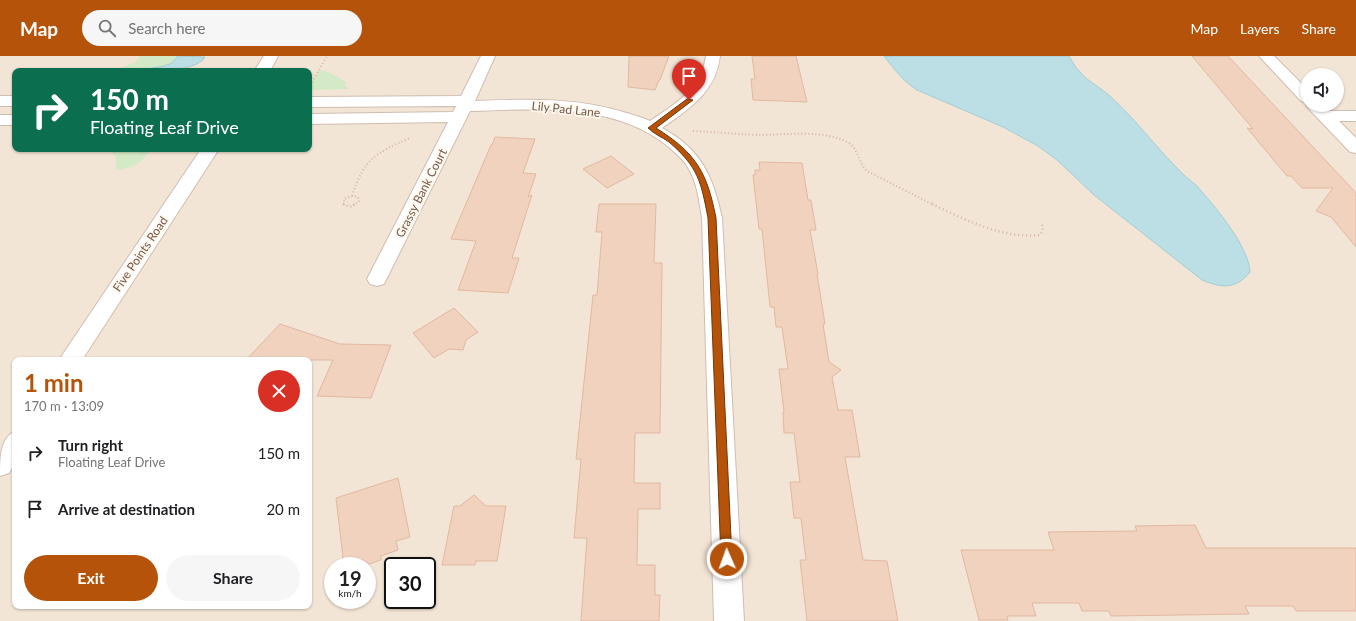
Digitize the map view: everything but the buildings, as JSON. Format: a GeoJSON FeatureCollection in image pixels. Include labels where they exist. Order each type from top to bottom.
{"type":"FeatureCollection","features":[{"type":"Feature","properties":{"kind":"street"},"geometry":{"type":"LineString","coordinates":[[264,68],[272,56]]}},
{"type":"Feature","properties":{"kind":"street","name":"Grassy Bank Court"},"geometry":{"type":"LineString","coordinates":[[377,279],[488,56]]}},
{"type":"Feature","properties":{"kind":"street"},"geometry":{"type":"LineString","coordinates":[[652,128],[689,100],[706,81],[713,64],[714,56]]}},
{"type":"Feature","properties":{"kind":"street"},"geometry":{"type":"LineString","coordinates":[[1266,56],[1300,91]]}},
{"type":"Feature","properties":{"kind":"street"},"geometry":{"type":"LineString","coordinates":[[0,101],[12,101]]}},
{"type":"Feature","properties":{"kind":"street","name":"Lily Pad Lane"},"geometry":{"type":"LineString","coordinates":[[312,102],[463,108]]}},
{"type":"Feature","properties":{"kind":"street","name":"Lily Pad Lane"},"geometry":{"type":"LineString","coordinates":[[312,119],[524,105],[588,109],[620,116],[652,128],[669,139],[689,157],[700,175],[707,193],[712,218],[730,621]]}},
{"type":"Feature","properties":{"kind":"street"},"geometry":{"type":"LineString","coordinates":[[1321,112],[1356,148]]}},
{"type":"Feature","properties":{"kind":"street"},"geometry":{"type":"LineString","coordinates":[[1327,112],[1356,116]]}},
{"type":"Feature","properties":{"kind":"street"},"geometry":{"type":"LineString","coordinates":[[0,120],[12,120]]}},
{"type":"Feature","properties":{"kind":"street","name":"Five Points Road"},"geometry":{"type":"LineString","coordinates":[[72,357],[208,152]]}},
{"type":"Feature","properties":{"kind":"street"},"geometry":{"type":"LineString","coordinates":[[0,465],[12,447]]}},
{"type":"Feature","properties":{"kind":"path"},"geometry":{"type":"LineString","coordinates":[[312,83],[327,56]]}},
{"type":"Feature","properties":{"kind":"path"},"geometry":{"type":"LineString","coordinates":[[652,128],[764,135],[814,135],[833,137],[851,145],[857,151],[865,170],[954,216],[1002,233],[1026,237],[1040,235],[1044,230],[1042,224]]}},
{"type":"Feature","properties":{"kind":"path"},"geometry":{"type":"LineString","coordinates":[[352,196],[358,176],[364,164],[388,147],[416,135]]}},
{"type":"Feature","properties":{"kind":"path"},"geometry":{"type":"LineString","coordinates":[[352,196],[358,197],[359,202],[350,207],[343,205],[344,199],[352,196]]}},
{"type":"Feature","properties":{"kind":"shaded area"},"geometry":{"type":"Polygon","coordinates":[[[0,56],[1356,56],[1356,621],[0,621],[0,56]]]}},
{"type":"Feature","properties":{"kind":"green space"},"geometry":{"type":"Polygon","coordinates":[[[140,56],[178,56],[172,63],[157,68],[121,68],[136,62],[140,56]]]}},
{"type":"Feature","properties":{"kind":"green space"},"geometry":{"type":"Polygon","coordinates":[[[319,70],[330,73],[346,82],[345,86],[349,89],[312,90],[312,84],[319,70]]]}},
{"type":"Feature","properties":{"kind":"green space"},"geometry":{"type":"Polygon","coordinates":[[[112,152],[148,152],[137,164],[118,170],[116,168],[116,157],[112,152]]]}},
{"type":"Feature","properties":{"kind":"water"},"geometry":{"type":"Polygon","coordinates":[[[178,56],[205,57],[193,66],[184,68],[153,68],[172,63],[178,56]]]}},
{"type":"Feature","properties":{"kind":"water"},"geometry":{"type":"Polygon","coordinates":[[[884,56],[1069,56],[1076,68],[1121,106],[1182,173],[1196,185],[1237,238],[1244,250],[1250,272],[1239,282],[1228,286],[1216,285],[1202,280],[1094,195],[1057,160],[1038,146],[1003,127],[917,90],[903,79],[884,56]]]}},
{"type":"Feature","properties":{"kind":"route"},"geometry":{"type":"LineString","coordinates":[[689,100],[652,128],[669,139],[689,157],[700,175],[707,193],[712,218],[727,559]]}}]}
